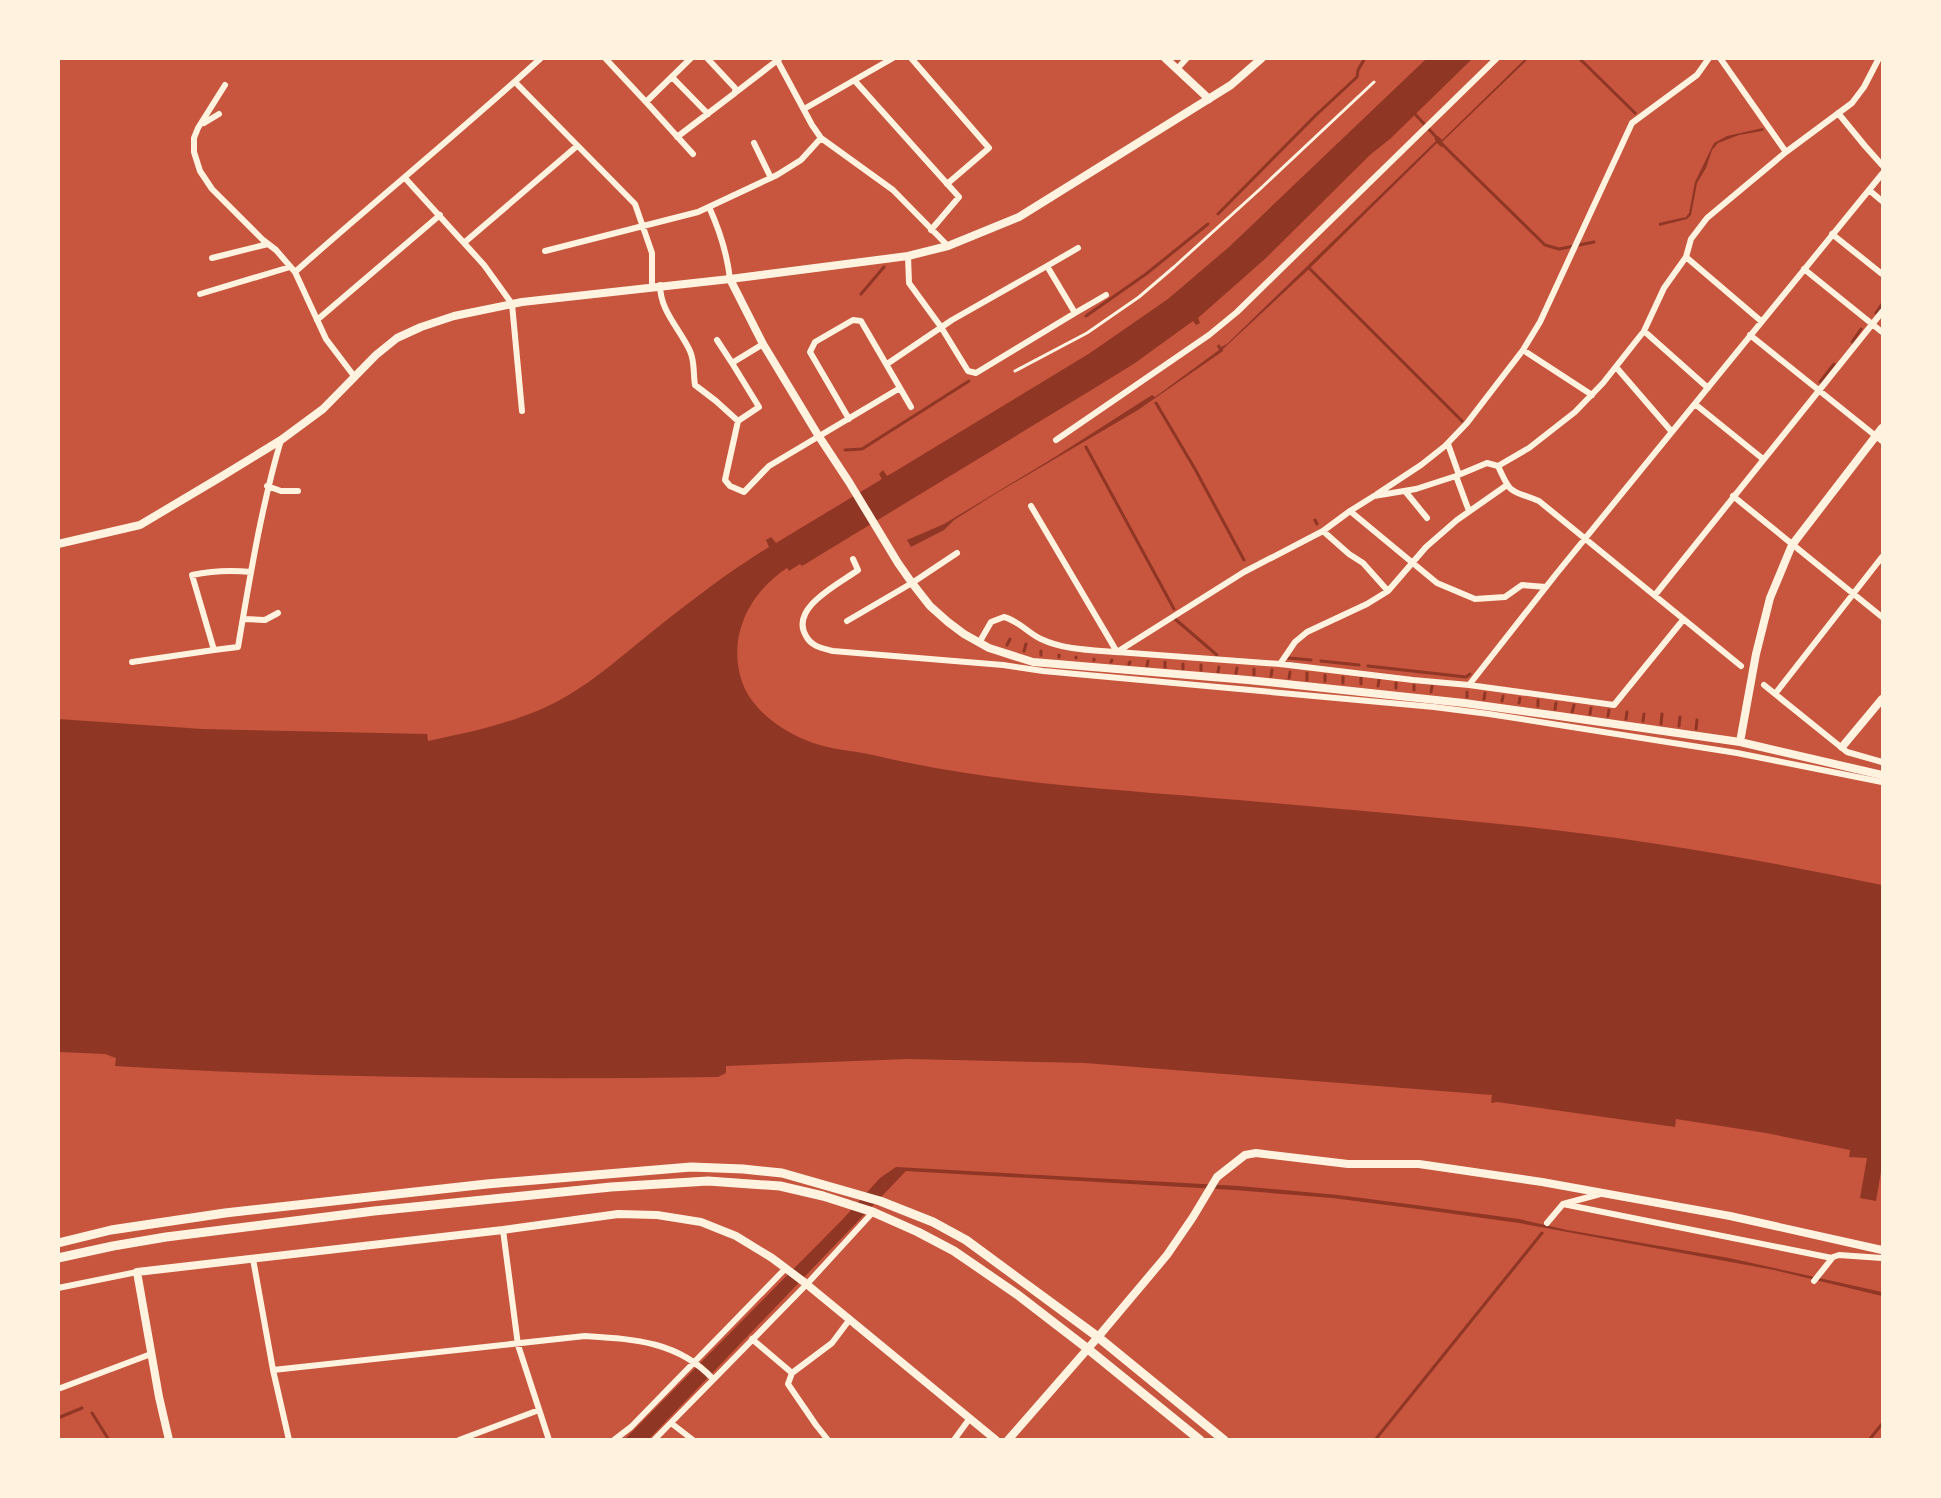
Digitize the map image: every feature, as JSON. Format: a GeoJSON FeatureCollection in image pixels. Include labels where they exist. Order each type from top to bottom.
{"type":"FeatureCollection","features":[{"type":"Feature","properties":{"kind":"main road"},"geometry":{"type":"LineString","coordinates":[[58,544],[140,525],[281,440],[324,409],[354,376],[397,338],[420,327],[454,316],[513,303],[730,279],[908,256],[948,246],[1019,217],[1231,85],[1252,62],[1262,58]]}},
{"type":"Feature","properties":{"kind":"main road"},"geometry":{"type":"LineString","coordinates":[[58,1244],[111,1230],[225,1213],[487,1184],[691,1167],[743,1168],[782,1173],[880,1200],[933,1222],[966,1240],[1098,1337],[1224,1440]]}},
{"type":"Feature","properties":{"kind":"main road"},"geometry":{"type":"LineString","coordinates":[[58,1258],[113,1246],[262,1225],[502,1197],[708,1181],[780,1186],[872,1211],[954,1251],[1018,1295],[1089,1349],[1200,1440]]}},
{"type":"Feature","properties":{"kind":"street"},"geometry":{"type":"LineString","coordinates":[[200,294],[292,270],[405,178],[541,58]]}},
{"type":"Feature","properties":{"kind":"street"},"geometry":{"type":"LineString","coordinates":[[605,58],[693,154]]}},
{"type":"Feature","properties":{"kind":"street"},"geometry":{"type":"LineString","coordinates":[[646,102],[691,58]]}},
{"type":"Feature","properties":{"kind":"street"},"geometry":{"type":"LineString","coordinates":[[707,58],[735,88],[735,93]]}},
{"type":"Feature","properties":{"kind":"street"},"geometry":{"type":"LineString","coordinates":[[804,109],[892,58]]}},
{"type":"Feature","properties":{"kind":"street"},"geometry":{"type":"LineString","coordinates":[[911,58],[989,148],[947,184]]}},
{"type":"Feature","properties":{"kind":"street"},"geometry":{"type":"LineString","coordinates":[[1165,58],[1209,99]]}},
{"type":"Feature","properties":{"kind":"street"},"geometry":{"type":"LineString","coordinates":[[1177,69],[1187,58]]}},
{"type":"Feature","properties":{"kind":"street"},"geometry":{"type":"LineString","coordinates":[[1056,440],[1209,335],[1237,312],[1497,58]]}},
{"type":"Feature","properties":{"kind":"street"},"geometry":{"type":"LineString","coordinates":[[1117,652],[1244,572],[1323,531],[1350,510],[1421,465],[1448,444],[1523,350],[1540,322],[1632,123],[1697,75],[1709,58]]}},
{"type":"Feature","properties":{"kind":"street"},"geometry":{"type":"LineString","coordinates":[[1720,58],[1785,152]]}},
{"type":"Feature","properties":{"kind":"street"},"geometry":{"type":"LineString","coordinates":[[1374,496],[1416,489],[1487,463],[1498,466],[1529,448],[1575,412],[1616,367],[1644,331],[1664,288],[1686,257],[1691,238],[1707,218],[1785,152],[1858,97],[1879,58]]}},
{"type":"Feature","properties":{"kind":"street"},"geometry":{"type":"LineString","coordinates":[[677,137],[777,59],[821,138],[893,190],[948,246]]}},
{"type":"Feature","properties":{"kind":"street"},"geometry":{"type":"LineString","coordinates":[[1875,66],[1882,72]]}},
{"type":"Feature","properties":{"kind":"street"},"geometry":{"type":"LineString","coordinates":[[672,77],[708,114]]}},
{"type":"Feature","properties":{"kind":"street"},"geometry":{"type":"LineString","coordinates":[[855,81],[959,197],[931,230]]}},
{"type":"Feature","properties":{"kind":"street"},"geometry":{"type":"LineString","coordinates":[[515,82],[635,204],[652,253],[656,286],[694,362],[695,385],[738,421]]}},
{"type":"Feature","properties":{"kind":"street"},"geometry":{"type":"LineString","coordinates":[[225,85],[194,138],[194,152],[200,171],[212,189],[276,250],[292,270],[326,339],[354,376]]}},
{"type":"Feature","properties":{"kind":"street"},"geometry":{"type":"LineString","coordinates":[[1838,112],[1882,165]]}},
{"type":"Feature","properties":{"kind":"street"},"geometry":{"type":"LineString","coordinates":[[201,124],[219,114]]}},
{"type":"Feature","properties":{"kind":"street"},"geometry":{"type":"LineString","coordinates":[[545,251],[698,212],[771,178],[801,160],[821,138]]}},
{"type":"Feature","properties":{"kind":"street"},"geometry":{"type":"LineString","coordinates":[[754,143],[771,178]]}},
{"type":"Feature","properties":{"kind":"street"},"geometry":{"type":"LineString","coordinates":[[465,242],[577,146]]}},
{"type":"Feature","properties":{"kind":"street"},"geometry":{"type":"LineString","coordinates":[[1469,685],[1882,174]]}},
{"type":"Feature","properties":{"kind":"street"},"geometry":{"type":"LineString","coordinates":[[405,178],[465,242],[513,303],[522,411]]}},
{"type":"Feature","properties":{"kind":"street"},"geometry":{"type":"LineString","coordinates":[[1869,190],[1882,201]]}},
{"type":"Feature","properties":{"kind":"street"},"geometry":{"type":"LineString","coordinates":[[709,207],[721,232],[727,253],[730,279],[763,344],[898,563],[930,606],[964,634],[989,648],[1034,662],[1248,680],[1464,703],[1740,742],[1882,775]]}},
{"type":"Feature","properties":{"kind":"street"},"geometry":{"type":"LineString","coordinates":[[317,320],[440,215]]}},
{"type":"Feature","properties":{"kind":"street"},"geometry":{"type":"LineString","coordinates":[[1832,234],[1882,274]]}},
{"type":"Feature","properties":{"kind":"street"},"geometry":{"type":"LineString","coordinates":[[212,258],[268,244]]}},
{"type":"Feature","properties":{"kind":"street"},"geometry":{"type":"LineString","coordinates":[[887,364],[941,327],[1078,248]]}},
{"type":"Feature","properties":{"kind":"street"},"geometry":{"type":"LineString","coordinates":[[908,256],[909,283],[941,327],[968,371],[976,374],[1106,295]]}},
{"type":"Feature","properties":{"kind":"street"},"geometry":{"type":"LineString","coordinates":[[1686,257],[1761,321]]}},
{"type":"Feature","properties":{"kind":"street"},"geometry":{"type":"LineString","coordinates":[[1047,266],[1075,313]]}},
{"type":"Feature","properties":{"kind":"street"},"geometry":{"type":"LineString","coordinates":[[1804,268],[1882,332]]}},
{"type":"Feature","properties":{"kind":"street"},"geometry":{"type":"LineString","coordinates":[[1654,596],[1882,312]]}},
{"type":"Feature","properties":{"kind":"street"},"geometry":{"type":"LineString","coordinates":[[849,419],[810,352],[815,342],[853,320],[861,321],[911,407]]}},
{"type":"Feature","properties":{"kind":"street"},"geometry":{"type":"LineString","coordinates":[[1644,331],[1707,388]]}},
{"type":"Feature","properties":{"kind":"street"},"geometry":{"type":"LineString","coordinates":[[1750,335],[1879,439]]}},
{"type":"Feature","properties":{"kind":"street"},"geometry":{"type":"LineString","coordinates":[[717,340],[759,407],[738,421],[725,480],[730,486],[744,492],[769,466],[900,388]]}},
{"type":"Feature","properties":{"kind":"street"},"geometry":{"type":"LineString","coordinates":[[732,363],[763,344]]}},
{"type":"Feature","properties":{"kind":"street"},"geometry":{"type":"LineString","coordinates":[[1523,350],[1592,394]]}},
{"type":"Feature","properties":{"kind":"street"},"geometry":{"type":"LineString","coordinates":[[1616,367],[1672,432]]}},
{"type":"Feature","properties":{"kind":"street"},"geometry":{"type":"LineString","coordinates":[[1695,404],[1763,459]]}},
{"type":"Feature","properties":{"kind":"street"},"geometry":{"type":"LineString","coordinates":[[1740,742],[1756,654],[1770,598],[1792,545],[1879,439],[1882,428]]}},
{"type":"Feature","properties":{"kind":"street"},"geometry":{"type":"LineString","coordinates":[[132,662],[238,647],[267,486],[281,440]]}},
{"type":"Feature","properties":{"kind":"street"},"geometry":{"type":"LineString","coordinates":[[1448,444],[1469,511]]}},
{"type":"Feature","properties":{"kind":"street"},"geometry":{"type":"LineString","coordinates":[[1498,466],[1506,485],[1512,492],[1539,501],[1740,666]]}},
{"type":"Feature","properties":{"kind":"street"},"geometry":{"type":"LineString","coordinates":[[1280,664],[1295,642],[1307,632],[1367,604],[1388,591],[1426,547],[1469,511],[1506,485]]}},
{"type":"Feature","properties":{"kind":"street"},"geometry":{"type":"LineString","coordinates":[[267,486],[281,491],[298,491]]}},
{"type":"Feature","properties":{"kind":"street"},"geometry":{"type":"LineString","coordinates":[[1405,491],[1427,518]]}},
{"type":"Feature","properties":{"kind":"street"},"geometry":{"type":"LineString","coordinates":[[1733,496],[1882,616]]}},
{"type":"Feature","properties":{"kind":"street"},"geometry":{"type":"LineString","coordinates":[[1031,506],[1117,652]]}},
{"type":"Feature","properties":{"kind":"street"},"geometry":{"type":"LineString","coordinates":[[1350,510],[1437,583],[1475,599],[1505,597],[1522,585],[1546,587]]}},
{"type":"Feature","properties":{"kind":"street"},"geometry":{"type":"LineString","coordinates":[[1323,531],[1363,563],[1388,591]]}},
{"type":"Feature","properties":{"kind":"street"},"geometry":{"type":"LineString","coordinates":[[847,621],[912,583],[957,553]]}},
{"type":"Feature","properties":{"kind":"street"},"geometry":{"type":"LineString","coordinates":[[1775,694],[1882,557]]}},
{"type":"Feature","properties":{"kind":"street"},"geometry":{"type":"LineString","coordinates":[[854,559],[858,570],[806,610],[802,630],[808,640],[818,648],[1445,708],[1737,753],[1882,782]]}},
{"type":"Feature","properties":{"kind":"street"},"geometry":{"type":"LineString","coordinates":[[214,650],[192,575],[237,570],[251,572]]}},
{"type":"Feature","properties":{"kind":"street"},"geometry":{"type":"LineString","coordinates":[[243,619],[265,620],[278,613]]}},
{"type":"Feature","properties":{"kind":"street"},"geometry":{"type":"LineString","coordinates":[[979,643],[991,622],[1004,617],[1018,623],[1036,637],[1055,645],[1090,650],[1280,664],[1469,685],[1614,705],[1683,620]]}},
{"type":"Feature","properties":{"kind":"street"},"geometry":{"type":"LineString","coordinates":[[1764,685],[1847,752],[1882,762]]}},
{"type":"Feature","properties":{"kind":"street"},"geometry":{"type":"LineString","coordinates":[[1842,747],[1882,699]]}},
{"type":"Feature","properties":{"kind":"street"},"geometry":{"type":"LineString","coordinates":[[1008,1440],[1089,1349],[1167,1255],[1215,1180],[1245,1155],[1256,1153],[1348,1164],[1419,1164],[1604,1193],[1731,1216],[1882,1250]]}},
{"type":"Feature","properties":{"kind":"street"},"geometry":{"type":"LineString","coordinates":[[1547,1223],[1563,1204],[1604,1193]]}},
{"type":"Feature","properties":{"kind":"street"},"geometry":{"type":"LineString","coordinates":[[1563,1204],[1832,1258]]}},
{"type":"Feature","properties":{"kind":"street"},"geometry":{"type":"LineString","coordinates":[[654,1440],[806,1283],[872,1211]]}},
{"type":"Feature","properties":{"kind":"street"},"geometry":{"type":"LineString","coordinates":[[58,1288],[137,1272],[503,1230],[618,1214],[657,1215],[701,1222],[736,1236],[806,1283],[996,1440]]}},
{"type":"Feature","properties":{"kind":"street"},"geometry":{"type":"LineString","coordinates":[[503,1230],[518,1345],[549,1440]]}},
{"type":"Feature","properties":{"kind":"street"},"geometry":{"type":"LineString","coordinates":[[1814,1281],[1832,1258],[1839,1255],[1882,1258]]}},
{"type":"Feature","properties":{"kind":"street"},"geometry":{"type":"LineString","coordinates":[[253,1259],[273,1370],[289,1440]]}},
{"type":"Feature","properties":{"kind":"street"},"geometry":{"type":"LineString","coordinates":[[614,1440],[631,1427],[787,1269]]}},
{"type":"Feature","properties":{"kind":"street"},"geometry":{"type":"LineString","coordinates":[[137,1272],[169,1440]]}},
{"type":"Feature","properties":{"kind":"street"},"geometry":{"type":"LineString","coordinates":[[828,1440],[788,1384],[792,1373],[832,1343],[850,1319]]}},
{"type":"Feature","properties":{"kind":"street"},"geometry":{"type":"LineString","coordinates":[[273,1370],[585,1336],[631,1339],[669,1348],[695,1362],[712,1378]]}},
{"type":"Feature","properties":{"kind":"street"},"geometry":{"type":"LineString","coordinates":[[752,1339],[792,1373]]}},
{"type":"Feature","properties":{"kind":"street"},"geometry":{"type":"LineString","coordinates":[[58,1389],[151,1353]]}},
{"type":"Feature","properties":{"kind":"street"},"geometry":{"type":"LineString","coordinates":[[459,1440],[539,1410]]}},
{"type":"Feature","properties":{"kind":"street"},"geometry":{"type":"LineString","coordinates":[[954,1440],[970,1418]]}},
{"type":"Feature","properties":{"kind":"street"},"geometry":{"type":"LineString","coordinates":[[671,1423],[693,1440]]}},
{"type":"Feature","properties":{"kind":"lane"},"geometry":{"type":"LineString","coordinates":[[1015,372],[1087,333],[1138,297],[1259,190],[1374,82]]}},
{"type":"Feature","properties":{"kind":"shaded area"},"geometry":{"type":"Polygon","coordinates":[[[1426,59],[1472,59],[1390,139],[1371,154],[1266,258],[1198,318],[1200,323],[1196,325],[1193,321],[1135,363],[1098,386],[802,566],[800,564],[789,571],[787,568],[774,578],[752,603],[740,633],[737,649],[742,682],[746,692],[759,709],[775,723],[803,739],[828,747],[918,765],[1054,784],[1379,812],[1565,831],[1702,851],[1882,885],[1882,1166],[1876,1201],[1860,1198],[1867,1158],[1849,1157],[1850,1150],[1766,1133],[1676,1119],[1675,1127],[1491,1103],[1492,1095],[1085,1063],[908,1059],[726,1066],[726,1073],[718,1077],[492,1078],[341,1076],[115,1066],[116,1058],[105,1054],[59,1052],[58,719],[202,729],[427,734],[428,741],[517,719],[551,705],[609,667],[678,611],[769,547],[766,540],[771,537],[776,543],[882,479],[879,474],[883,470],[887,476],[894,472],[1090,353],[1168,299],[1229,247],[1426,59]]]}},
{"type":"Feature","properties":{"kind":"shaded area"},"geometry":{"type":"Polygon","coordinates":[[[1525,59],[1528,59],[1442,142],[1444,144],[1441,147],[1437,143],[1223,351],[1138,410],[995,494],[954,520],[944,530],[911,547],[907,540],[944,524],[1152,395],[1155,397],[1219,350],[1217,346],[1219,344],[1221,347],[1227,344],[1436,141],[1434,139],[1438,136],[1442,140],[1525,59]]]}},
{"type":"Feature","properties":{"kind":"shaded area"},"geometry":{"type":"Polygon","coordinates":[[[1763,128],[1762,131],[1739,135],[1718,143],[1712,150],[1706,168],[1697,183],[1691,215],[1687,219],[1659,226],[1659,223],[1686,217],[1689,213],[1695,182],[1714,143],[1727,136],[1763,128]]]}},
{"type":"Feature","properties":{"kind":"shaded area"},"geometry":{"type":"Polygon","coordinates":[[[896,1167],[1239,1186],[1408,1204],[1519,1219],[1567,1230],[1729,1258],[1882,1292],[1882,1296],[1774,1270],[1519,1223],[1418,1209],[1332,1198],[1234,1190],[906,1171],[649,1439],[624,1440],[843,1219],[880,1178],[896,1167]]]}},
{"type":"Feature","properties":{"kind":"waterway"},"geometry":{"type":"LineString","coordinates":[[1218,214],[1357,77],[1365,58]]}},
{"type":"Feature","properties":{"kind":"waterway"},"geometry":{"type":"LineString","coordinates":[[1579,58],[1635,113]]}},
{"type":"Feature","properties":{"kind":"waterway"},"geometry":{"type":"LineString","coordinates":[[1414,113],[1438,139]]}},
{"type":"Feature","properties":{"kind":"waterway"},"geometry":{"type":"LineString","coordinates":[[1442,144],[1545,245],[1559,249],[1594,242]]}},
{"type":"Feature","properties":{"kind":"waterway"},"geometry":{"type":"LineString","coordinates":[[1086,316],[1146,274],[1208,224]]}},
{"type":"Feature","properties":{"kind":"waterway"},"geometry":{"type":"LineString","coordinates":[[861,294],[884,267]]}},
{"type":"Feature","properties":{"kind":"waterway"},"geometry":{"type":"LineString","coordinates":[[1309,268],[1462,421]]}},
{"type":"Feature","properties":{"kind":"waterway"},"geometry":{"type":"LineString","coordinates":[[1876,313],[1882,304]]}},
{"type":"Feature","properties":{"kind":"waterway"},"geometry":{"type":"LineString","coordinates":[[1852,342],[1861,329]]}},
{"type":"Feature","properties":{"kind":"waterway"},"geometry":{"type":"LineString","coordinates":[[1820,382],[1834,364]]}},
{"type":"Feature","properties":{"kind":"waterway"},"geometry":{"type":"LineString","coordinates":[[845,450],[862,449],[969,381]]}},
{"type":"Feature","properties":{"kind":"waterway"},"geometry":{"type":"LineString","coordinates":[[1156,403],[1244,560]]}},
{"type":"Feature","properties":{"kind":"waterway"},"geometry":{"type":"LineString","coordinates":[[1086,447],[1174,609]]}},
{"type":"Feature","properties":{"kind":"waterway"},"geometry":{"type":"LineString","coordinates":[[1315,520],[1317,524]]}},
{"type":"Feature","properties":{"kind":"waterway"},"geometry":{"type":"LineString","coordinates":[[1175,619],[1217,655]]}},
{"type":"Feature","properties":{"kind":"waterway"},"geometry":{"type":"LineString","coordinates":[[1007,645],[1010,639]]}},
{"type":"Feature","properties":{"kind":"waterway"},"geometry":{"type":"LineString","coordinates":[[1024,651],[1026,644]]}},
{"type":"Feature","properties":{"kind":"waterway"},"geometry":{"type":"LineString","coordinates":[[1288,658],[1311,660]]}},
{"type":"Feature","properties":{"kind":"waterway"},"geometry":{"type":"LineString","coordinates":[[1147,666],[1148,661]]}},
{"type":"Feature","properties":{"kind":"waterway"},"geometry":{"type":"LineString","coordinates":[[1321,661],[1359,665]]}},
{"type":"Feature","properties":{"kind":"waterway"},"geometry":{"type":"LineString","coordinates":[[1165,662],[1165,667]]}},
{"type":"Feature","properties":{"kind":"waterway"},"geometry":{"type":"LineString","coordinates":[[1183,664],[1183,669]]}},
{"type":"Feature","properties":{"kind":"waterway"},"geometry":{"type":"LineString","coordinates":[[1201,665],[1201,670]]}},
{"type":"Feature","properties":{"kind":"waterway"},"geometry":{"type":"LineString","coordinates":[[1368,666],[1466,677],[1470,674]]}},
{"type":"Feature","properties":{"kind":"waterway"},"geometry":{"type":"LineString","coordinates":[[1218,672],[1219,667]]}},
{"type":"Feature","properties":{"kind":"waterway"},"geometry":{"type":"LineString","coordinates":[[1236,673],[1237,668]]}},
{"type":"Feature","properties":{"kind":"waterway"},"geometry":{"type":"LineString","coordinates":[[1254,669],[1254,675]]}},
{"type":"Feature","properties":{"kind":"waterway"},"geometry":{"type":"LineString","coordinates":[[1271,676],[1272,670]]}},
{"type":"Feature","properties":{"kind":"waterway"},"geometry":{"type":"LineString","coordinates":[[1289,678],[1290,672]]}},
{"type":"Feature","properties":{"kind":"waterway"},"geometry":{"type":"LineString","coordinates":[[1307,673],[1307,680]]}},
{"type":"Feature","properties":{"kind":"waterway"},"geometry":{"type":"LineString","coordinates":[[1325,675],[1325,681]]}},
{"type":"Feature","properties":{"kind":"waterway"},"geometry":{"type":"LineString","coordinates":[[1343,677],[1343,683]]}},
{"type":"Feature","properties":{"kind":"waterway"},"geometry":{"type":"LineString","coordinates":[[1361,678],[1361,684]]}},
{"type":"Feature","properties":{"kind":"waterway"},"geometry":{"type":"LineString","coordinates":[[1378,686],[1379,680]]}},
{"type":"Feature","properties":{"kind":"waterway"},"geometry":{"type":"LineString","coordinates":[[1396,683],[1396,688]]}},
{"type":"Feature","properties":{"kind":"waterway"},"geometry":{"type":"LineString","coordinates":[[1414,685],[1414,690]]}},
{"type":"Feature","properties":{"kind":"waterway"},"geometry":{"type":"LineString","coordinates":[[1431,692],[1432,686]]}},
{"type":"Feature","properties":{"kind":"waterway"},"geometry":{"type":"LineString","coordinates":[[1467,692],[1467,697]]}},
{"type":"Feature","properties":{"kind":"waterway"},"geometry":{"type":"LineString","coordinates":[[1484,699],[1485,693]]}},
{"type":"Feature","properties":{"kind":"waterway"},"geometry":{"type":"LineString","coordinates":[[1502,701],[1503,696]]}},
{"type":"Feature","properties":{"kind":"waterway"},"geometry":{"type":"LineString","coordinates":[[1519,703],[1520,698]]}},
{"type":"Feature","properties":{"kind":"waterway"},"geometry":{"type":"LineString","coordinates":[[1538,700],[1538,706]]}},
{"type":"Feature","properties":{"kind":"waterway"},"geometry":{"type":"LineString","coordinates":[[1555,709],[1556,703]]}},
{"type":"Feature","properties":{"kind":"waterway"},"geometry":{"type":"LineString","coordinates":[[1572,712],[1574,705]]}},
{"type":"Feature","properties":{"kind":"waterway"},"geometry":{"type":"LineString","coordinates":[[1590,714],[1591,708]]}},
{"type":"Feature","properties":{"kind":"waterway"},"geometry":{"type":"LineString","coordinates":[[1608,716],[1609,710]]}},
{"type":"Feature","properties":{"kind":"waterway"},"geometry":{"type":"LineString","coordinates":[[1626,719],[1627,712]]}},
{"type":"Feature","properties":{"kind":"waterway"},"geometry":{"type":"LineString","coordinates":[[1643,721],[1644,714]]}},
{"type":"Feature","properties":{"kind":"waterway"},"geometry":{"type":"LineString","coordinates":[[1661,724],[1662,714]]}},
{"type":"Feature","properties":{"kind":"waterway"},"geometry":{"type":"LineString","coordinates":[[1679,726],[1680,717]]}},
{"type":"Feature","properties":{"kind":"waterway"},"geometry":{"type":"LineString","coordinates":[[1696,729],[1697,720]]}},
{"type":"Feature","properties":{"kind":"waterway"},"geometry":{"type":"LineString","coordinates":[[1375,1440],[1542,1233]]}},
{"type":"Feature","properties":{"kind":"waterway"},"geometry":{"type":"LineString","coordinates":[[58,1418],[82,1408]]}},
{"type":"Feature","properties":{"kind":"waterway"},"geometry":{"type":"LineString","coordinates":[[92,1413],[109,1440]]}},
{"type":"Feature","properties":{"kind":"waterway"},"geometry":{"type":"LineString","coordinates":[[1869,1440],[1882,1424]]}}]}
